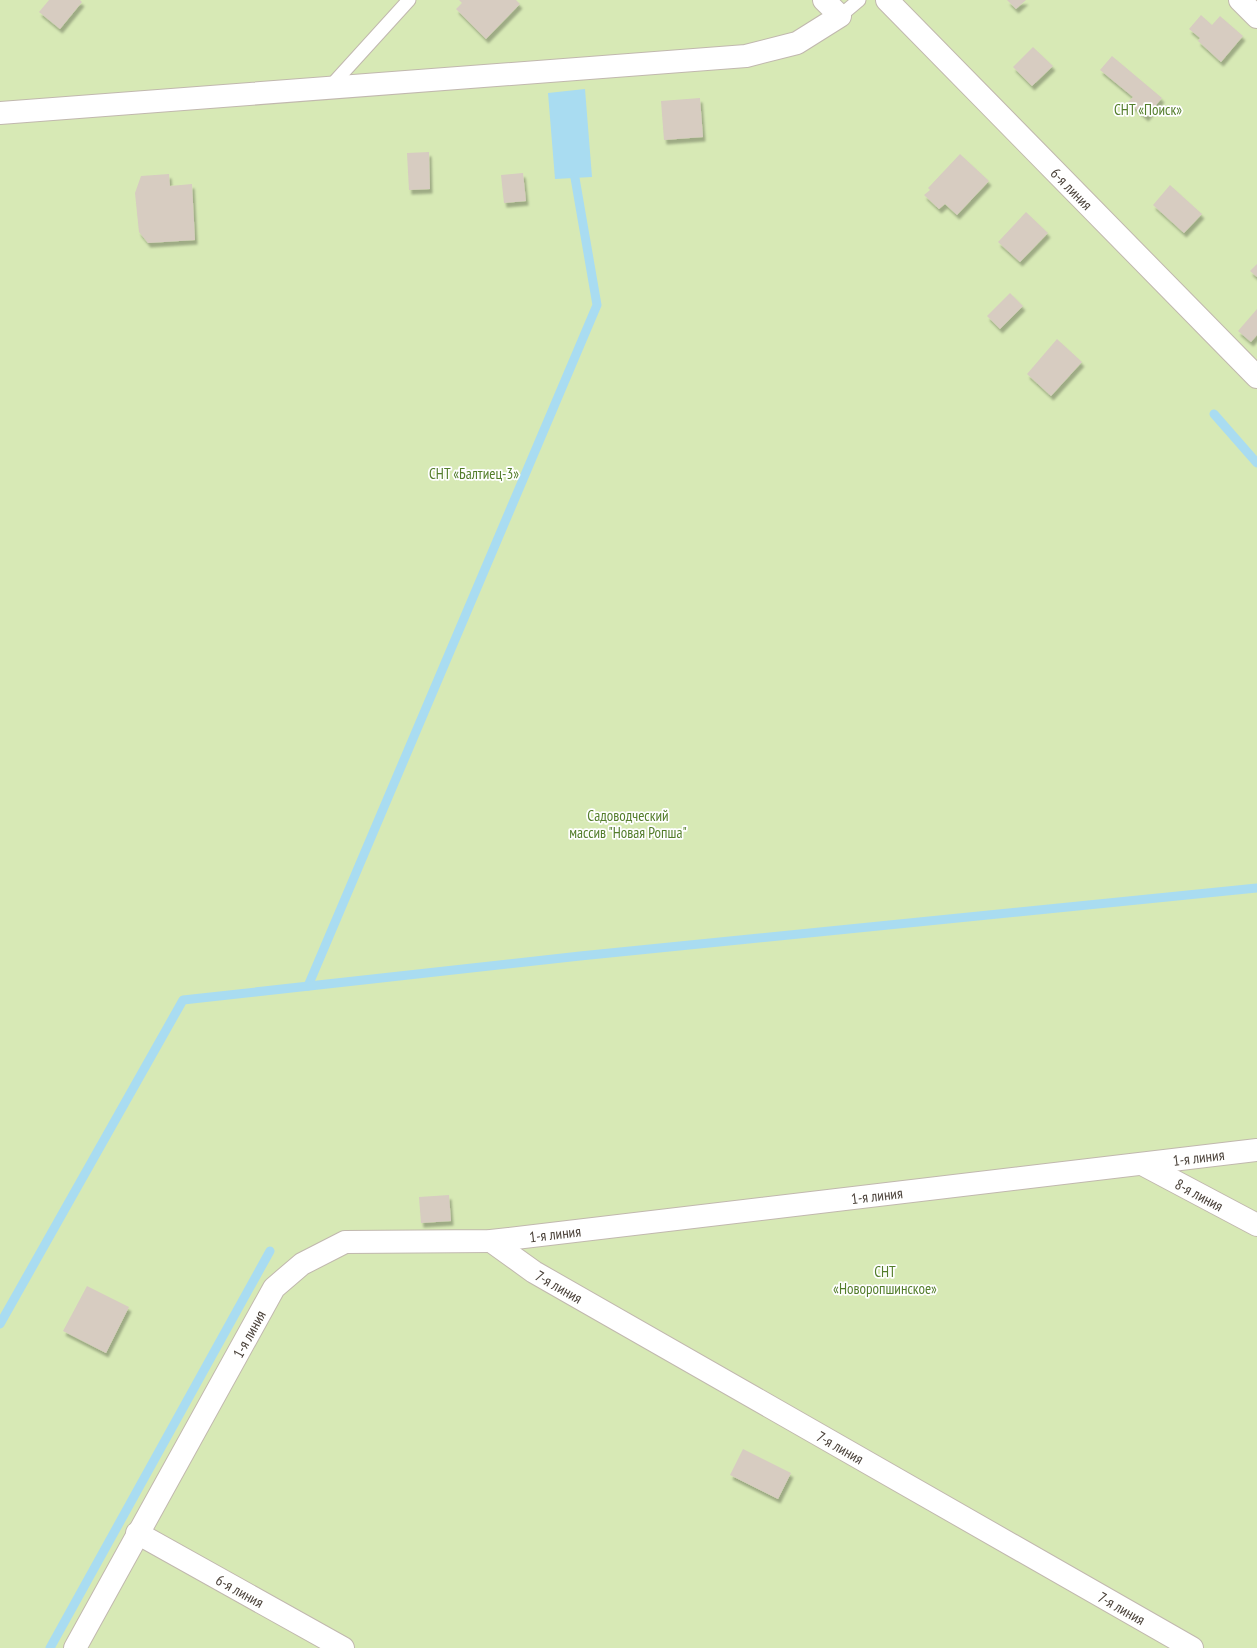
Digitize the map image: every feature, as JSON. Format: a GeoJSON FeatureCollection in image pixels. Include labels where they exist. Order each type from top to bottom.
{"type":"FeatureCollection","features":[{"type":"Feature","properties":{"kind":"street"},"geometry":{"type":"LineString","coordinates":[[0,113],[746,56],[797,43],[840,16],[824,0]]}},
{"type":"Feature","properties":{"kind":"street","name":"6-я линия"},"geometry":{"type":"LineString","coordinates":[[887,0],[1257,377]]}},
{"type":"Feature","properties":{"kind":"street"},"geometry":{"type":"LineString","coordinates":[[1240,0],[1257,17]]}},
{"type":"Feature","properties":{"kind":"street","name":"1-я линия"},"geometry":{"type":"LineString","coordinates":[[75,1648],[274,1288],[302,1264],[345,1242],[491,1241],[1257,1150]]}},
{"type":"Feature","properties":{"kind":"street","name":"8-я линия"},"geometry":{"type":"LineString","coordinates":[[1142,1164],[1257,1225]]}},
{"type":"Feature","properties":{"kind":"street","name":"7-я линия"},"geometry":{"type":"LineString","coordinates":[[491,1241],[534,1272],[1192,1648]]}},
{"type":"Feature","properties":{"kind":"street","name":"6-я линия"},"geometry":{"type":"LineString","coordinates":[[137,1534],[343,1648]]}},
{"type":"Feature","properties":{"kind":"lane"},"geometry":{"type":"LineString","coordinates":[[329,88],[409,0]]}},
{"type":"Feature","properties":{"kind":"lane"},"geometry":{"type":"LineString","coordinates":[[840,16],[859,0]]}},
{"type":"Feature","properties":{"kind":"green space","name":"Садоводческий массив \"Новая Ропша\""},"geometry":{"type":"Polygon","coordinates":[[[0,0],[1257,0],[1257,1648],[0,1648],[0,0]]]}},
{"type":"Feature","properties":{"kind":"water"},"geometry":{"type":"Polygon","coordinates":[[[585,89],[592,177],[555,179],[548,93],[585,89]]]}},
{"type":"Feature","properties":{"kind":"building"},"geometry":{"type":"Polygon","coordinates":[[[49,0],[80,0],[82,2],[60,29],[39,12],[49,0]]]}},
{"type":"Feature","properties":{"kind":"building"},"geometry":{"type":"Polygon","coordinates":[[[459,0],[516,0],[520,4],[486,39],[456,9],[462,3],[459,0]]]}},
{"type":"Feature","properties":{"kind":"building"},"geometry":{"type":"Polygon","coordinates":[[[1007,0],[1026,0],[1016,9],[1007,0]]]}},
{"type":"Feature","properties":{"kind":"building"},"geometry":{"type":"Polygon","coordinates":[[[1201,15],[1212,25],[1220,16],[1243,36],[1221,62],[1198,41],[1200,38],[1189,29],[1201,15]]]}},
{"type":"Feature","properties":{"kind":"building"},"geometry":{"type":"Polygon","coordinates":[[[1033,47],[1053,66],[1032,86],[1013,67],[1033,47]]]}},
{"type":"Feature","properties":{"kind":"building"},"geometry":{"type":"Polygon","coordinates":[[[1112,56],[1162,98],[1146,117],[1128,102],[1133,97],[1100,70],[1112,56]]]}},
{"type":"Feature","properties":{"kind":"building"},"geometry":{"type":"Polygon","coordinates":[[[700,98],[703,137],[664,140],[661,101],[700,98]]]}},
{"type":"Feature","properties":{"kind":"building"},"geometry":{"type":"Polygon","coordinates":[[[429,152],[430,189],[409,190],[407,153],[429,152]]]}},
{"type":"Feature","properties":{"kind":"building"},"geometry":{"type":"Polygon","coordinates":[[[960,154],[989,181],[957,215],[945,204],[939,209],[924,195],[930,190],[928,188],[960,154]]]}},
{"type":"Feature","properties":{"kind":"building"},"geometry":{"type":"Polygon","coordinates":[[[523,173],[526,201],[504,203],[501,175],[523,173]]]}},
{"type":"Feature","properties":{"kind":"building"},"geometry":{"type":"Polygon","coordinates":[[[169,174],[170,186],[192,184],[195,240],[148,243],[139,232],[135,193],[141,176],[169,174]]]}},
{"type":"Feature","properties":{"kind":"building"},"geometry":{"type":"Polygon","coordinates":[[[1170,185],[1202,214],[1184,233],[1153,205],[1170,185]]]}},
{"type":"Feature","properties":{"kind":"building"},"geometry":{"type":"Polygon","coordinates":[[[1026,212],[1048,233],[1020,262],[998,242],[1026,212]]]}},
{"type":"Feature","properties":{"kind":"building"},"geometry":{"type":"Polygon","coordinates":[[[1257,264],[1257,277],[1250,271],[1257,264]]]}},
{"type":"Feature","properties":{"kind":"building"},"geometry":{"type":"Polygon","coordinates":[[[1010,293],[1023,306],[1000,329],[987,316],[1010,293]]]}},
{"type":"Feature","properties":{"kind":"building"},"geometry":{"type":"Polygon","coordinates":[[[1257,309],[1257,335],[1251,342],[1238,331],[1257,309]]]}},
{"type":"Feature","properties":{"kind":"building"},"geometry":{"type":"Polygon","coordinates":[[[1057,339],[1082,362],[1051,396],[1027,374],[1057,339]]]}},
{"type":"Feature","properties":{"kind":"building"},"geometry":{"type":"Polygon","coordinates":[[[449,1195],[451,1221],[421,1223],[419,1197],[449,1195]]]}},
{"type":"Feature","properties":{"kind":"building"},"geometry":{"type":"Polygon","coordinates":[[[87,1286],[129,1307],[106,1353],[63,1331],[87,1286]]]}},
{"type":"Feature","properties":{"kind":"building"},"geometry":{"type":"Polygon","coordinates":[[[743,1449],[791,1473],[778,1499],[730,1475],[743,1449]]]}},
{"type":"Feature","properties":{"kind":"waterway"},"geometry":{"type":"LineString","coordinates":[[308,986],[597,305],[575,178]]}},
{"type":"Feature","properties":{"kind":"waterway"},"geometry":{"type":"LineString","coordinates":[[1214,414],[1257,463]]}},
{"type":"Feature","properties":{"kind":"waterway"},"geometry":{"type":"LineString","coordinates":[[0,1324],[183,1000],[580,956],[1257,888]]}},
{"type":"Feature","properties":{"kind":"waterway"},"geometry":{"type":"LineString","coordinates":[[50,1648],[270,1251]]}},
{"type":"Feature","properties":{"kind":"park label","name":"СНТ «Поиск»"},"geometry":{"type":"Point","coordinates":[1148,109]}},
{"type":"Feature","properties":{"kind":"park label","name":"СНТ «Балтиец-3»"},"geometry":{"type":"Point","coordinates":[474,473]}},
{"type":"Feature","properties":{"kind":"park label","name":"СНТ «Новоропшинское»"},"geometry":{"type":"Point","coordinates":[885,1280]}}]}
